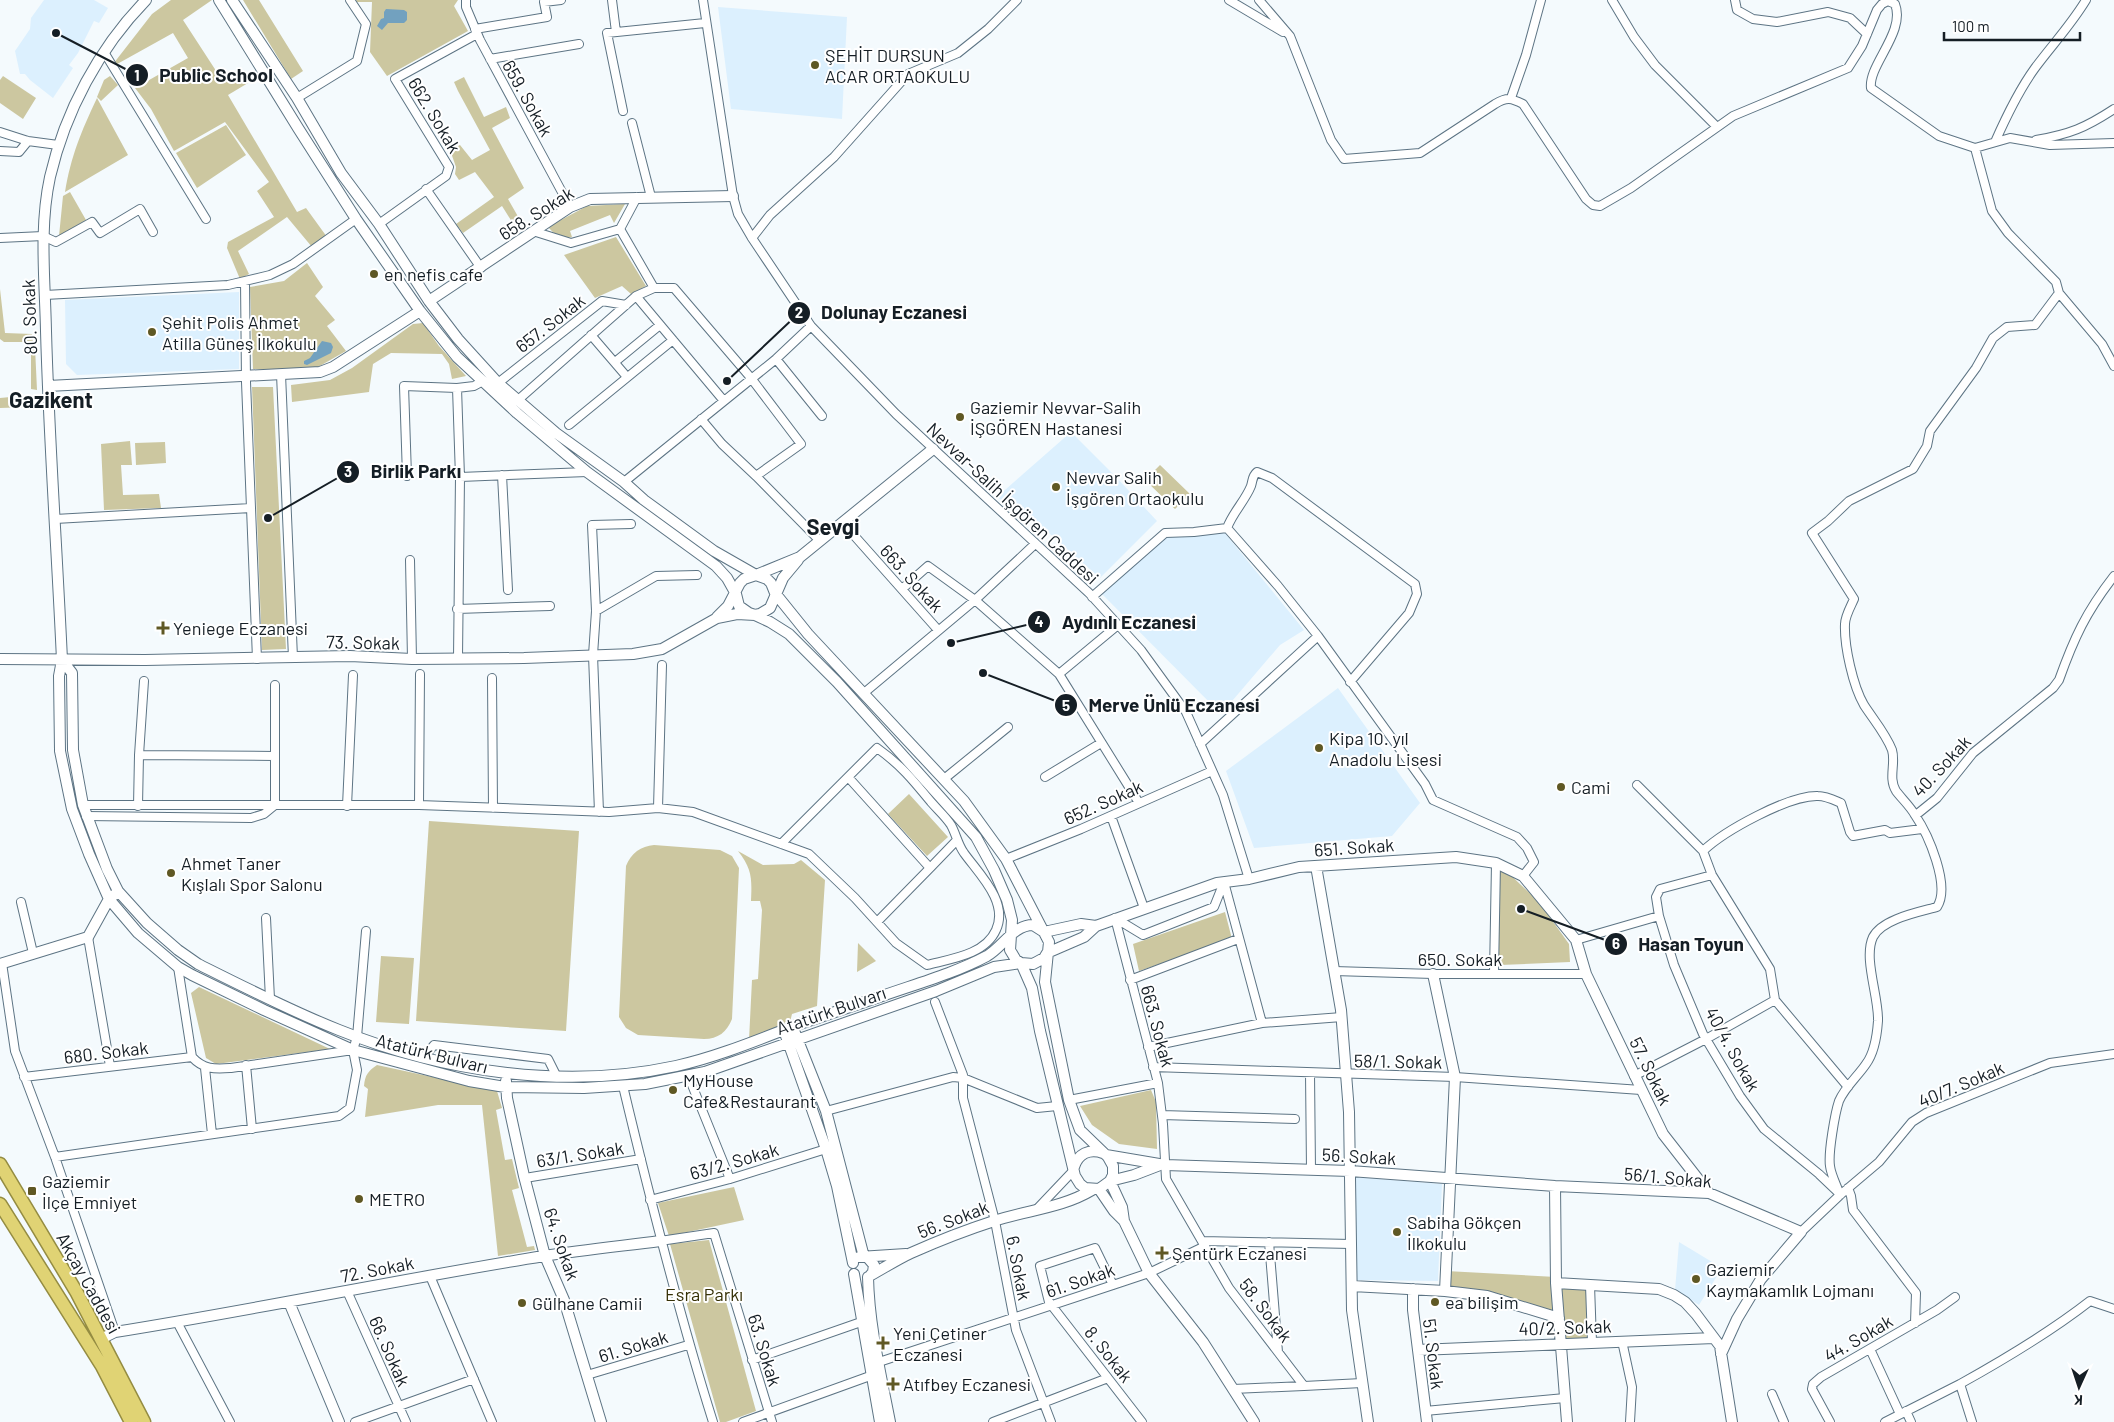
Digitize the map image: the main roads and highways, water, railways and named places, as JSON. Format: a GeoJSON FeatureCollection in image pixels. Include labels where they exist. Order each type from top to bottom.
{"type":"FeatureCollection","features":[{"type":"Feature","properties":{"kind":"highway","name":"Akçay Caddesi"},"geometry":{"type":"LineString","coordinates":[[0,1164],[62,1267],[144,1422]]}},
{"type":"Feature","properties":{"kind":"highway","name":"Akçay Caddesi"},"geometry":{"type":"LineString","coordinates":[[0,1204],[102,1366],[131,1422]]}},
{"type":"Feature","properties":{"kind":"water"},"geometry":{"type":"Polygon","coordinates":[[[386,9],[404,10],[407,12],[407,20],[404,23],[388,23],[382,30],[377,26],[381,19],[384,18],[386,9]]]}},
{"type":"Feature","properties":{"kind":"water"},"geometry":{"type":"Polygon","coordinates":[[[322,341],[331,343],[333,347],[331,353],[307,365],[304,364],[304,361],[310,358],[322,341]]]}},
{"type":"Feature","properties":{"kind":"place","name":"Public School"},"geometry":{"type":"Point","coordinates":[56,33]}},
{"type":"Feature","properties":{"kind":"place","name":"ŞEHİT DURSUN ACAR ORTAOKULU"},"geometry":{"type":"Point","coordinates":[815,65]}},
{"type":"Feature","properties":{"kind":"place","name":"en nefis cafe"},"geometry":{"type":"Point","coordinates":[374,274]}},
{"type":"Feature","properties":{"kind":"place","name":"Şehit Polis Ahmet Atilla Güneş İlkokulu"},"geometry":{"type":"Point","coordinates":[152,332]}},
{"type":"Feature","properties":{"kind":"place","name":"Dolunay Eczanesi"},"geometry":{"type":"Point","coordinates":[727,381]}},
{"type":"Feature","properties":{"kind":"place","name":"Gaziemir Nevvar-Salih İŞGÖREN Hastanesi"},"geometry":{"type":"Point","coordinates":[960,417]}},
{"type":"Feature","properties":{"kind":"place","name":"Nevvar Salih İşgören Ortaokulu"},"geometry":{"type":"Point","coordinates":[1056,487]}},
{"type":"Feature","properties":{"kind":"place","name":"Birlik Parkı"},"geometry":{"type":"Point","coordinates":[268,518]}},
{"type":"Feature","properties":{"kind":"place","name":"Yeniege Eczanesi"},"geometry":{"type":"Point","coordinates":[163,628]}},
{"type":"Feature","properties":{"kind":"place","name":"Aydınlı Eczanesi"},"geometry":{"type":"Point","coordinates":[951,643]}},
{"type":"Feature","properties":{"kind":"place","name":"Merve Ünlü Eczanesi"},"geometry":{"type":"Point","coordinates":[983,673]}},
{"type":"Feature","properties":{"kind":"place","name":"Kipa 10. yıl Anadolu Lisesi"},"geometry":{"type":"Point","coordinates":[1319,748]}},
{"type":"Feature","properties":{"kind":"place","name":"Cami"},"geometry":{"type":"Point","coordinates":[1561,787]}},
{"type":"Feature","properties":{"kind":"place","name":"Ahmet Taner Kışlalı Spor Salonu"},"geometry":{"type":"Point","coordinates":[171,873]}},
{"type":"Feature","properties":{"kind":"place","name":"Hasan Toyun"},"geometry":{"type":"Point","coordinates":[1521,909]}},
{"type":"Feature","properties":{"kind":"place","name":"MyHouse Cafe&Restaurant"},"geometry":{"type":"Point","coordinates":[673,1090]}},
{"type":"Feature","properties":{"kind":"place","name":"Gaziemir İlçe Emniyet"},"geometry":{"type":"Point","coordinates":[32,1191]}},
{"type":"Feature","properties":{"kind":"place","name":"METRO"},"geometry":{"type":"Point","coordinates":[359,1199]}},
{"type":"Feature","properties":{"kind":"place","name":"Sabiha Gökçen İlkokulu"},"geometry":{"type":"Point","coordinates":[1397,1232]}},
{"type":"Feature","properties":{"kind":"place","name":"Şentürk Eczanesi"},"geometry":{"type":"Point","coordinates":[1162,1253]}},
{"type":"Feature","properties":{"kind":"place","name":"Gaziemir Kaymakamlık Lojmanı"},"geometry":{"type":"Point","coordinates":[1696,1279]}},
{"type":"Feature","properties":{"kind":"place","name":"ea bilişim"},"geometry":{"type":"Point","coordinates":[1435,1302]}},
{"type":"Feature","properties":{"kind":"place","name":"Gülhane Camii"},"geometry":{"type":"Point","coordinates":[522,1303]}},
{"type":"Feature","properties":{"kind":"place","name":"Yeni Çetiner Eczanesi"},"geometry":{"type":"Point","coordinates":[883,1343]}},
{"type":"Feature","properties":{"kind":"place","name":"Atıfbey Eczanesi"},"geometry":{"type":"Point","coordinates":[893,1384]}},
{"type":"Feature","properties":{"kind":"district","name":"Gazikent"},"geometry":{"type":"Point","coordinates":[51,399]}},
{"type":"Feature","properties":{"kind":"district","name":"Sevgi"},"geometry":{"type":"Point","coordinates":[833,526]}},
{"type":"Feature","properties":{"kind":"park label","name":"Esra Parkı"},"geometry":{"type":"Point","coordinates":[704,1294]}}]}
